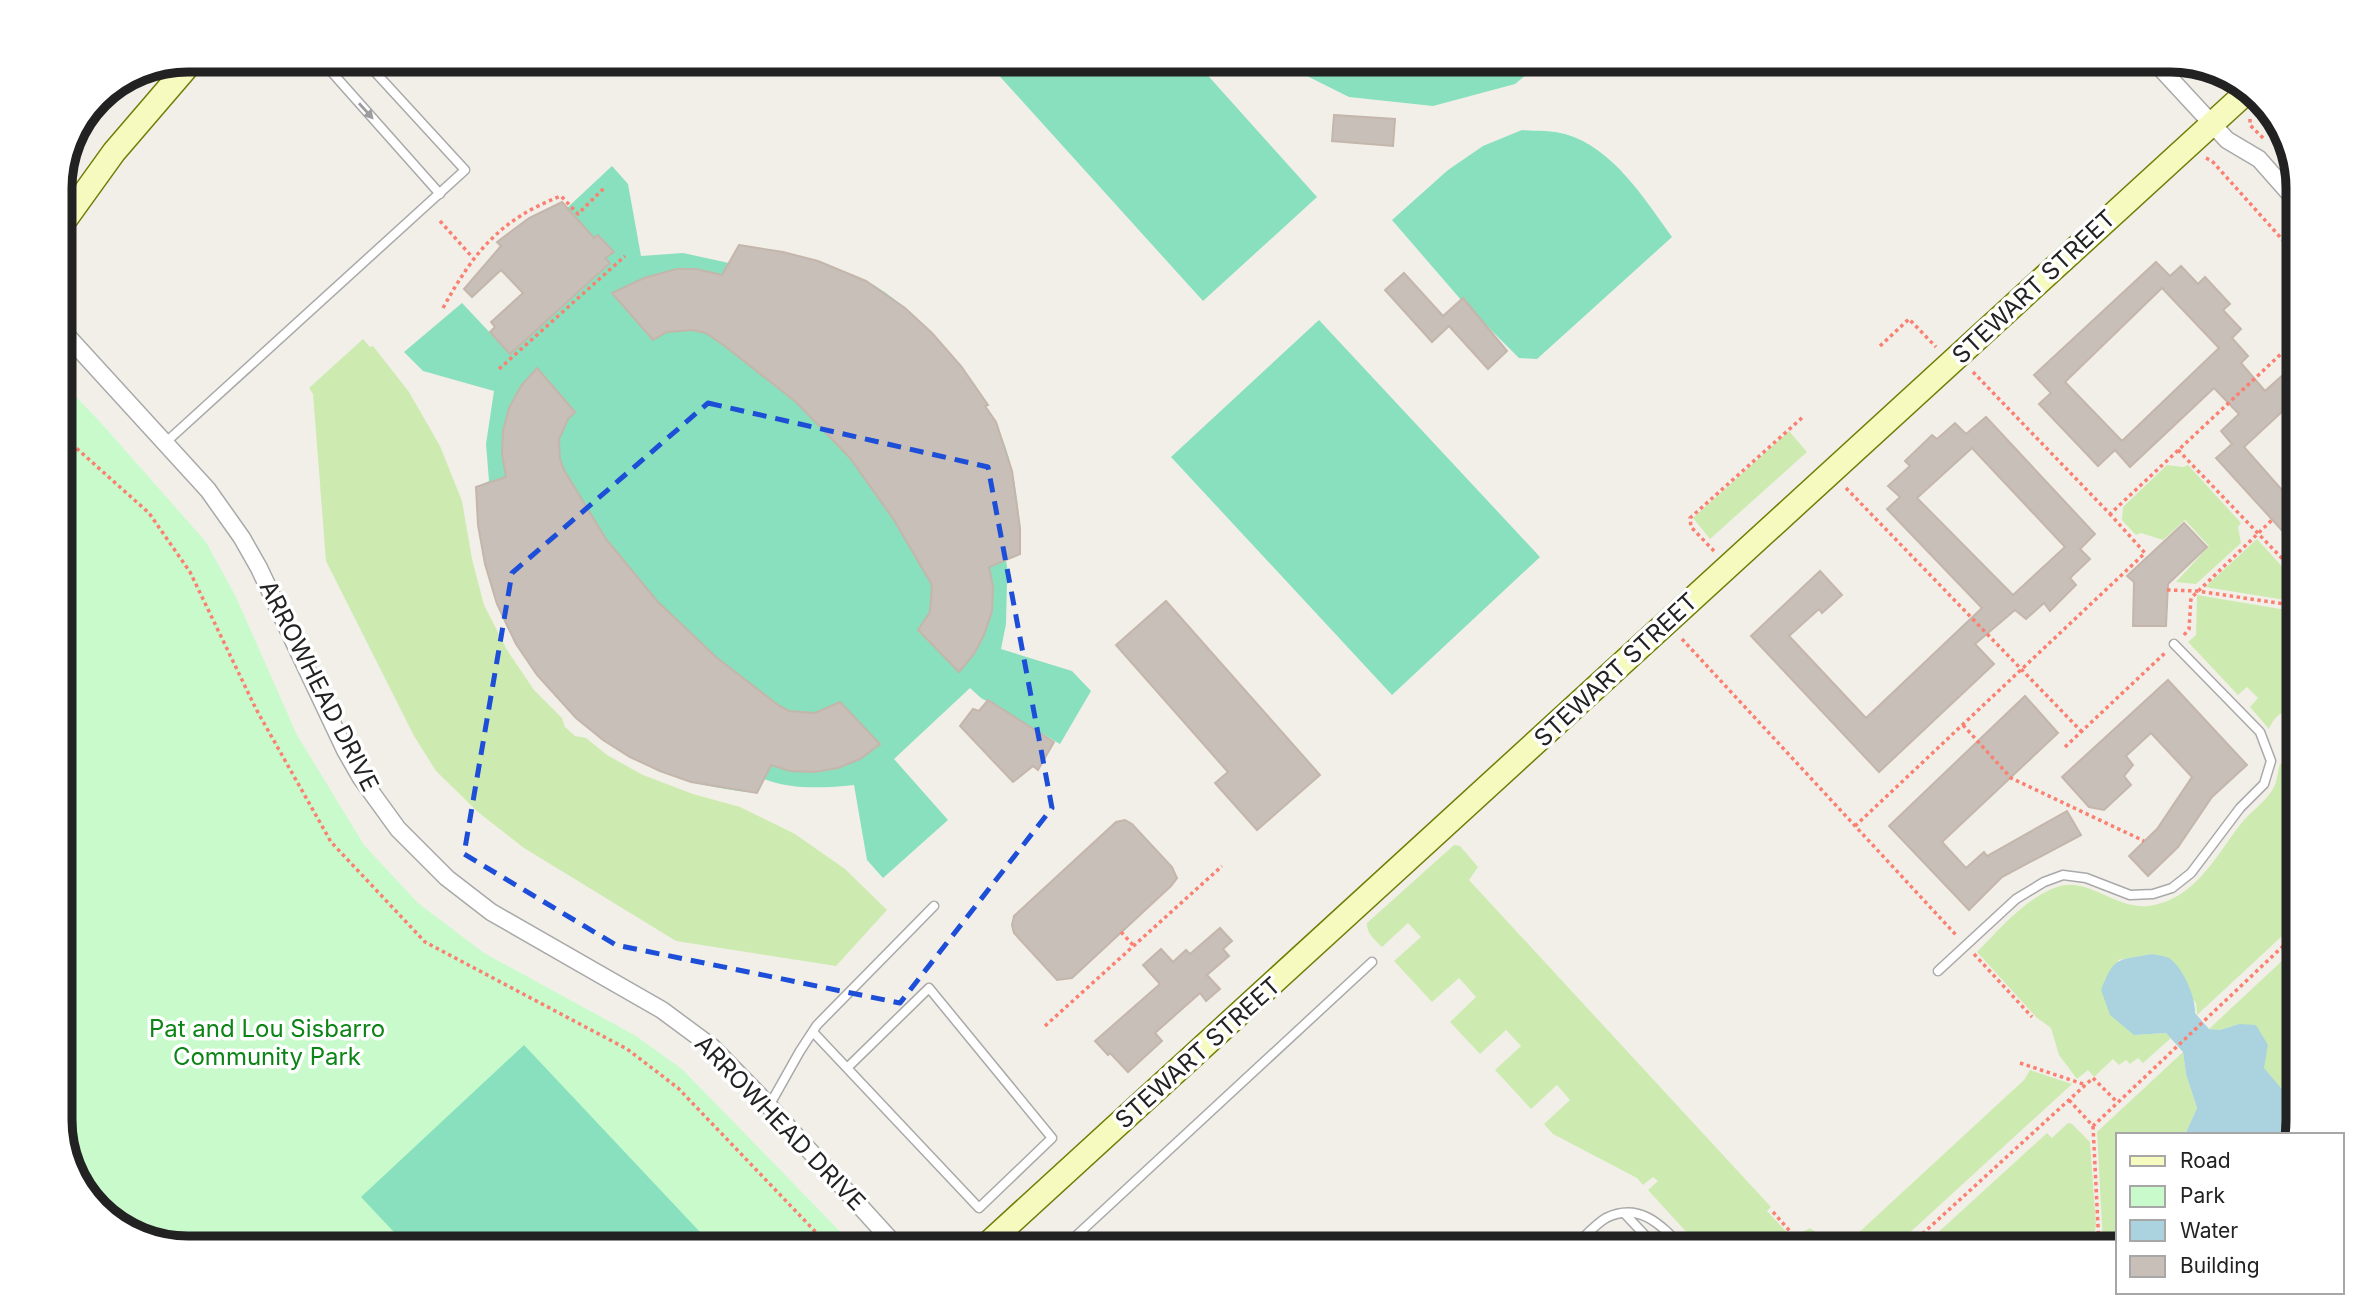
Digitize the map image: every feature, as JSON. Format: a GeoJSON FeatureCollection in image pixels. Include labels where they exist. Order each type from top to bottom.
{"type":"FeatureCollection","features":[{"type":"Feature","properties":{"kind":"street"},"geometry":{"type":"LineString","coordinates":[[72,210],[114,152],[182,72]]}},
{"type":"Feature","properties":{"kind":"street"},"geometry":{"type":"LineString","coordinates":[[2163,72],[2227,140],[2259,159],[2286,189]]}},
{"type":"Feature","properties":{"kind":"street","name":"STEWART STREET"},"geometry":{"type":"LineString","coordinates":[[996,1236],[2211,124],[2249,103]]}},
{"type":"Feature","properties":{"kind":"street","name":"ARROWHEAD DRIVE"},"geometry":{"type":"LineString","coordinates":[[72,341],[208,490],[242,538],[271,591],[345,750],[361,778],[398,829],[447,878],[491,912],[686,1026],[727,1062],[887,1236]]}},
{"type":"Feature","properties":{"kind":"lane"},"geometry":{"type":"LineString","coordinates":[[332,72],[440,194]]}},
{"type":"Feature","properties":{"kind":"lane"},"geometry":{"type":"LineString","coordinates":[[165,443],[465,170],[374,72]]}},
{"type":"Feature","properties":{"kind":"lane"},"geometry":{"type":"LineString","coordinates":[[1938,971],[2016,899],[2044,882],[2063,875],[2086,878],[2130,895],[2153,894],[2172,888],[2190,873],[2240,808],[2264,784],[2271,761],[2260,733],[2174,644]]}},
{"type":"Feature","properties":{"kind":"lane"},"geometry":{"type":"LineString","coordinates":[[769,1106],[813,1032],[934,906]]}},
{"type":"Feature","properties":{"kind":"lane"},"geometry":{"type":"LineString","coordinates":[[1076,1236],[1372,962]]}},
{"type":"Feature","properties":{"kind":"lane"},"geometry":{"type":"LineString","coordinates":[[813,1032],[979,1208],[1052,1138],[929,988],[847,1068]]}},
{"type":"Feature","properties":{"kind":"lane"},"geometry":{"type":"LineString","coordinates":[[1586,1236],[1605,1219],[1635,1213],[1657,1222],[1671,1236]]}},
{"type":"Feature","properties":{"kind":"lane"},"geometry":{"type":"LineString","coordinates":[[1625,1214],[1646,1236]]}},
{"type":"Feature","properties":{"kind":"path"},"geometry":{"type":"LineString","coordinates":[[2251,105],[2250,125],[2269,145]]}},
{"type":"Feature","properties":{"kind":"path"},"geometry":{"type":"LineString","coordinates":[[2206,158],[2212,161],[2286,244]]}},
{"type":"Feature","properties":{"kind":"path"},"geometry":{"type":"LineString","coordinates":[[443,308],[473,258],[496,232],[521,215],[561,196],[578,214],[605,187]]}},
{"type":"Feature","properties":{"kind":"path"},"geometry":{"type":"LineString","coordinates":[[440,222],[473,258]]}},
{"type":"Feature","properties":{"kind":"path"},"geometry":{"type":"LineString","coordinates":[[499,369],[625,256]]}},
{"type":"Feature","properties":{"kind":"path"},"geometry":{"type":"LineString","coordinates":[[1880,345],[1909,319],[1951,363]]}},
{"type":"Feature","properties":{"kind":"path"},"geometry":{"type":"LineString","coordinates":[[2109,514],[2286,349]]}},
{"type":"Feature","properties":{"kind":"path"},"geometry":{"type":"LineString","coordinates":[[1855,826],[2145,553],[1973,372]]}},
{"type":"Feature","properties":{"kind":"path"},"geometry":{"type":"LineString","coordinates":[[1708,556],[1714,551],[1691,527],[1690,518],[1804,416]]}},
{"type":"Feature","properties":{"kind":"path"},"geometry":{"type":"LineString","coordinates":[[2178,450],[2286,562]]}},
{"type":"Feature","properties":{"kind":"path"},"geometry":{"type":"LineString","coordinates":[[1846,488],[2082,732]]}},
{"type":"Feature","properties":{"kind":"path"},"geometry":{"type":"LineString","coordinates":[[2066,747],[2189,629],[2191,598],[2272,520]]}},
{"type":"Feature","properties":{"kind":"path"},"geometry":{"type":"LineString","coordinates":[[2167,590],[2197,591],[2286,604]]}},
{"type":"Feature","properties":{"kind":"path"},"geometry":{"type":"LineString","coordinates":[[1682,639],[2032,1017]]}},
{"type":"Feature","properties":{"kind":"path"},"geometry":{"type":"LineString","coordinates":[[1963,725],[2011,778],[2144,841]]}},
{"type":"Feature","properties":{"kind":"path"},"geometry":{"type":"LineString","coordinates":[[1045,1026],[1222,866]]}},
{"type":"Feature","properties":{"kind":"path"},"geometry":{"type":"LineString","coordinates":[[1121,932],[1134,946]]}},
{"type":"Feature","properties":{"kind":"path"},"geometry":{"type":"LineString","coordinates":[[2093,1126],[2286,944]]}},
{"type":"Feature","properties":{"kind":"path"},"geometry":{"type":"LineString","coordinates":[[2020,1063],[2086,1085]]}},
{"type":"Feature","properties":{"kind":"path"},"geometry":{"type":"LineString","coordinates":[[1920,1236],[2093,1078],[2117,1102]]}},
{"type":"Feature","properties":{"kind":"path"},"geometry":{"type":"LineString","coordinates":[[2069,1100],[2093,1126],[2098,1236]]}},
{"type":"Feature","properties":{"kind":"path"},"geometry":{"type":"LineString","coordinates":[[1773,1212],[1794,1236]]}},
{"type":"Feature","properties":{"kind":"highlighted area"},"geometry":{"type":"Polygon","coordinates":[[[708,403],[988,467],[1052,808],[900,1003],[616,945],[464,854],[512,573],[708,403]]]}},
{"type":"Feature","properties":{"kind":"green space"},"geometry":{"type":"Polygon","coordinates":[[[996,72],[1205,72],[1317,197],[1203,301],[996,72]]]}},
{"type":"Feature","properties":{"kind":"green space"},"geometry":{"type":"Polygon","coordinates":[[[1299,72],[1530,72],[1515,84],[1433,106],[1349,97],[1299,72]]]}},
{"type":"Feature","properties":{"kind":"green space"},"geometry":{"type":"Polygon","coordinates":[[[1522,130],[1565,134],[1598,151],[1626,176],[1672,237],[1537,359],[1519,358],[1462,301],[1392,220],[1448,170],[1483,146],[1522,130]]]}},
{"type":"Feature","properties":{"kind":"green space"},"geometry":{"type":"Polygon","coordinates":[[[612,166],[628,184],[641,256],[683,253],[729,263],[739,245],[803,258],[864,280],[898,302],[949,353],[988,405],[986,407],[1003,441],[1014,477],[1020,554],[1006,560],[1009,579],[1006,624],[1001,649],[1072,671],[1091,691],[1060,744],[981,698],[970,688],[894,759],[948,820],[883,878],[867,860],[854,785],[797,787],[764,779],[757,793],[697,783],[646,765],[600,736],[556,695],[522,652],[507,628],[496,602],[482,545],[476,487],[489,481],[486,444],[494,391],[423,371],[404,352],[462,303],[510,354],[610,263],[605,258],[613,251],[598,235],[594,238],[567,208],[612,166]]]}},
{"type":"Feature","properties":{"kind":"green space"},"geometry":{"type":"Polygon","coordinates":[[[1319,320],[1540,557],[1392,695],[1171,457],[1319,320]]]}},
{"type":"Feature","properties":{"kind":"green space"},"geometry":{"type":"Polygon","coordinates":[[[363,339],[370,347],[373,346],[409,392],[440,446],[462,501],[472,559],[484,605],[507,650],[534,690],[562,718],[565,727],[575,736],[586,738],[607,755],[643,775],[693,794],[740,807],[795,834],[845,869],[887,910],[836,966],[676,941],[524,848],[479,813],[436,771],[414,736],[326,561],[313,394],[309,388],[363,339]]]}},
{"type":"Feature","properties":{"kind":"green space","name":"Pat and Lou Sisbarro Community Park"},"geometry":{"type":"Polygon","coordinates":[[[72,393],[206,542],[236,597],[297,735],[364,845],[418,903],[484,953],[636,1036],[682,1069],[844,1236],[188,1236],[158,1232],[137,1224],[124,1217],[101,1197],[91,1184],[78,1157],[72,1127],[72,393]]]}},
{"type":"Feature","properties":{"kind":"green space"},"geometry":{"type":"Polygon","coordinates":[[[1789,431],[1807,452],[1710,539],[1693,518],[1789,431]]]}},
{"type":"Feature","properties":{"kind":"green space"},"geometry":{"type":"Polygon","coordinates":[[[2167,465],[2188,465],[2241,523],[2238,527],[2241,543],[2196,584],[2176,582],[2209,546],[2185,520],[2163,540],[2141,533],[2136,535],[2122,520],[2123,507],[2167,465]]]}},
{"type":"Feature","properties":{"kind":"green space"},"geometry":{"type":"Polygon","coordinates":[[[2257,539],[2286,571],[2286,600],[2205,587],[2257,539]]]}},
{"type":"Feature","properties":{"kind":"green space"},"geometry":{"type":"Polygon","coordinates":[[[2197,595],[2286,610],[2286,712],[2280,714],[2269,729],[2250,707],[2258,698],[2247,687],[2238,695],[2188,642],[2196,635],[2197,595]]]}},
{"type":"Feature","properties":{"kind":"green space"},"geometry":{"type":"Polygon","coordinates":[[[2280,763],[2286,770],[2286,932],[2197,1015],[2196,1003],[2152,954],[2118,960],[2134,1035],[2166,1033],[2171,1038],[2143,1063],[2138,1058],[2130,1064],[2126,1060],[2119,1065],[2113,1059],[2094,1077],[2088,1070],[2077,1079],[2059,1055],[2051,1028],[2036,1017],[1977,952],[2025,905],[2060,886],[2082,886],[2136,906],[2156,905],[2178,896],[2200,878],[2276,783],[2280,763]]]}},
{"type":"Feature","properties":{"kind":"green space"},"geometry":{"type":"Polygon","coordinates":[[[1454,845],[1460,846],[1478,867],[1469,880],[1771,1207],[1767,1211],[1790,1236],[1690,1236],[1648,1190],[1658,1181],[1653,1177],[1643,1185],[1637,1178],[1553,1134],[1544,1124],[1570,1100],[1557,1085],[1531,1109],[1495,1070],[1521,1046],[1506,1030],[1480,1054],[1450,1022],[1476,997],[1459,978],[1432,1002],[1394,961],[1421,937],[1408,923],[1382,947],[1368,930],[1367,923],[1454,845]]]}},
{"type":"Feature","properties":{"kind":"green space"},"geometry":{"type":"Polygon","coordinates":[[[2286,957],[2286,1094],[2263,1068],[2268,1045],[2239,1024],[2220,1030],[2209,1029],[2286,957]]]}},
{"type":"Feature","properties":{"kind":"green space"},"geometry":{"type":"Polygon","coordinates":[[[524,1045],[704,1236],[398,1236],[361,1197],[524,1045]]]}},
{"type":"Feature","properties":{"kind":"green space"},"geometry":{"type":"Polygon","coordinates":[[[2183,1052],[2186,1074],[2197,1108],[2186,1133],[2116,1133],[2116,1236],[2103,1236],[2097,1132],[2183,1052]]]}},
{"type":"Feature","properties":{"kind":"green space"},"geometry":{"type":"Polygon","coordinates":[[[2030,1070],[2072,1084],[1906,1236],[1855,1236],[2024,1080],[2030,1070]]]}},
{"type":"Feature","properties":{"kind":"green space"},"geometry":{"type":"Polygon","coordinates":[[[2068,1123],[2090,1142],[2096,1225],[2094,1236],[1934,1236],[2047,1133],[2052,1138],[2068,1123]]]}},
{"type":"Feature","properties":{"kind":"green space"},"geometry":{"type":"Polygon","coordinates":[[[1810,1228],[1823,1236],[1797,1235],[1810,1228]]]}},
{"type":"Feature","properties":{"kind":"water"},"geometry":{"type":"Polygon","coordinates":[[[2152,954],[2174,962],[2191,991],[2195,1013],[2209,1029],[2220,1030],[2239,1024],[2256,1025],[2268,1045],[2264,1068],[2286,1094],[2285,1133],[2186,1133],[2197,1108],[2186,1074],[2183,1052],[2166,1033],[2134,1035],[2110,1015],[2101,990],[2114,965],[2132,957],[2152,954]]]}},
{"type":"Feature","properties":{"kind":"building"},"geometry":{"type":"Polygon","coordinates":[[[1334,115],[1395,119],[1393,146],[1332,141],[1334,115]]]}},
{"type":"Feature","properties":{"kind":"building"},"geometry":{"type":"Polygon","coordinates":[[[562,202],[594,238],[598,235],[614,252],[605,258],[610,263],[510,354],[490,332],[495,327],[491,322],[523,293],[501,270],[472,297],[464,289],[501,246],[497,242],[529,218],[562,202]]]}},
{"type":"Feature","properties":{"kind":"building"},"geometry":{"type":"Polygon","coordinates":[[[739,245],[818,261],[866,281],[905,308],[932,333],[961,366],[988,405],[985,406],[996,422],[1012,471],[1020,528],[1020,554],[989,567],[993,587],[992,611],[974,654],[959,672],[918,630],[930,612],[932,585],[894,520],[850,458],[796,402],[706,333],[692,330],[667,332],[653,340],[612,293],[644,278],[677,269],[696,269],[722,275],[739,245]]]}},
{"type":"Feature","properties":{"kind":"building"},"geometry":{"type":"Polygon","coordinates":[[[2156,262],[2170,276],[2181,266],[2198,284],[2205,277],[2230,304],[2223,310],[2241,329],[2232,338],[2248,356],[2241,363],[2265,391],[2284,374],[2286,376],[2286,408],[2244,447],[2286,494],[2286,535],[2216,458],[2232,444],[2221,431],[2239,414],[2214,388],[2130,467],[2115,450],[2098,466],[2039,404],[2051,393],[2034,375],[2156,262]],[[2162,288],[2065,382],[2122,441],[2219,348],[2162,288]]]}},
{"type":"Feature","properties":{"kind":"building"},"geometry":{"type":"Polygon","coordinates":[[[1404,273],[1443,316],[1463,298],[1507,351],[1488,369],[1449,326],[1432,342],[1385,290],[1404,273]]]}},
{"type":"Feature","properties":{"kind":"building"},"geometry":{"type":"Polygon","coordinates":[[[537,368],[575,412],[568,419],[559,439],[560,459],[564,470],[606,539],[657,601],[716,657],[778,705],[789,711],[815,713],[840,702],[880,744],[860,759],[838,768],[814,772],[790,771],[771,765],[757,793],[691,782],[660,771],[603,740],[576,718],[537,675],[516,644],[497,604],[485,564],[478,525],[476,487],[506,477],[502,454],[503,431],[509,408],[521,386],[537,368]]]}},
{"type":"Feature","properties":{"kind":"building"},"geometry":{"type":"Polygon","coordinates":[[[1986,417],[2095,534],[2080,549],[2090,559],[2070,578],[2076,585],[2050,611],[2044,603],[2026,619],[2015,610],[1975,644],[1994,664],[1879,772],[1751,636],[1820,571],[1842,595],[1822,613],[1819,609],[1789,636],[1866,718],[1982,608],[1887,509],[1900,497],[1888,486],[1910,466],[1905,461],[1932,435],[1937,439],[1955,423],[1966,434],[1986,417]],[[1972,448],[1917,498],[2013,595],[2065,547],[1972,448]]]}},
{"type":"Feature","properties":{"kind":"building"},"geometry":{"type":"Polygon","coordinates":[[[2184,523],[2207,547],[2168,584],[2166,626],[2133,626],[2134,582],[2127,576],[2184,523]]]}},
{"type":"Feature","properties":{"kind":"building"},"geometry":{"type":"Polygon","coordinates":[[[1166,601],[1320,775],[1257,830],[1215,783],[1228,772],[1116,645],[1166,601]]]}},
{"type":"Feature","properties":{"kind":"building"},"geometry":{"type":"Polygon","coordinates":[[[2168,680],[2247,765],[2212,797],[2178,847],[2148,876],[2129,856],[2157,829],[2192,777],[2151,733],[2126,756],[2133,765],[2124,776],[2131,785],[2104,810],[2089,807],[2062,777],[2168,680]]]}},
{"type":"Feature","properties":{"kind":"building"},"geometry":{"type":"Polygon","coordinates":[[[2025,696],[2058,733],[1942,842],[1966,868],[1984,852],[1987,856],[2067,811],[2081,835],[2002,877],[1969,910],[1889,826],[2025,696]]]}},
{"type":"Feature","properties":{"kind":"building"},"geometry":{"type":"Polygon","coordinates":[[[988,700],[1054,742],[1038,770],[1033,766],[1013,782],[960,726],[973,709],[979,711],[988,700]]]}},
{"type":"Feature","properties":{"kind":"building"},"geometry":{"type":"Polygon","coordinates":[[[1125,820],[1132,824],[1172,867],[1177,878],[1072,978],[1057,980],[1014,933],[1014,916],[1116,822],[1125,820]]]}},
{"type":"Feature","properties":{"kind":"building"},"geometry":{"type":"Polygon","coordinates":[[[1220,928],[1232,941],[1223,949],[1229,956],[1207,975],[1220,989],[1206,1001],[1200,993],[1155,1033],[1162,1041],[1128,1072],[1095,1041],[1160,984],[1143,965],[1161,949],[1173,962],[1186,950],[1190,954],[1220,928]]]}}]}
